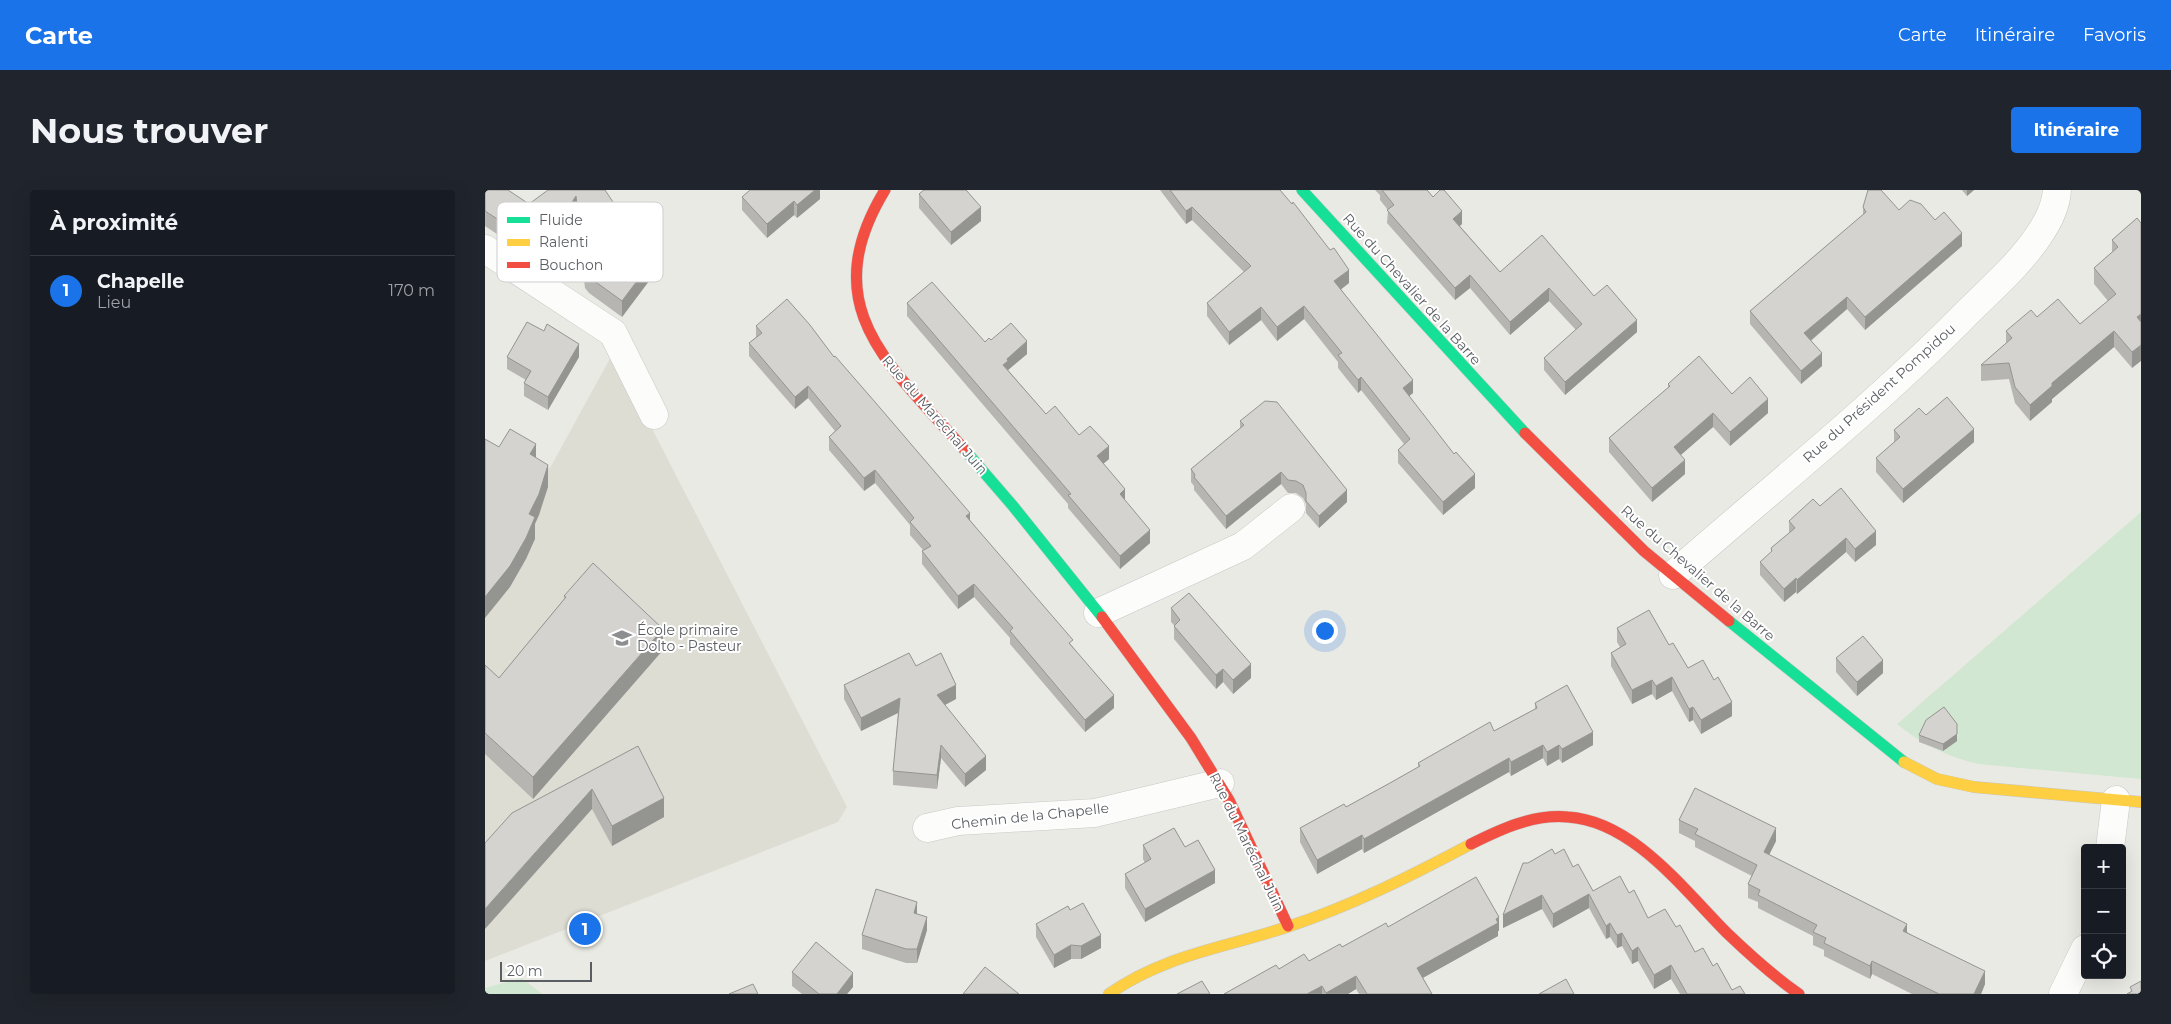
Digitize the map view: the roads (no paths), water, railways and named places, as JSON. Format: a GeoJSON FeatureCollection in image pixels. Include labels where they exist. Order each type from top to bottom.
{"type":"FeatureCollection","features":[{"type":"Feature","properties":{"kind":"street","name":"Rue du Maréchal Juin"},"geometry":{"type":"LineString","coordinates":[[885,190],[866,224],[857,252],[857,298],[865,326],[886,360],[998,488],[1098,612],[1187,732],[1220,783],[1288,926]]}},
{"type":"Feature","properties":{"kind":"street","name":"Rue du Chevalier de la Barre"},"geometry":{"type":"LineString","coordinates":[[1302,190],[1525,433],[1644,551],[1809,688],[1904,762],[1937,779],[1974,787],[2129,801]]}},
{"type":"Feature","properties":{"kind":"street","name":"Rue du Président Pompidou"},"geometry":{"type":"LineString","coordinates":[[1673,575],[1887,390],[2015,264],[2040,235],[2053,208],[2057,190]]}},
{"type":"Feature","properties":{"kind":"street"},"geometry":{"type":"LineString","coordinates":[[485,249],[497,257]]}},
{"type":"Feature","properties":{"kind":"street"},"geometry":{"type":"LineString","coordinates":[[535,282],[613,333],[654,415]]}},
{"type":"Feature","properties":{"kind":"street"},"geometry":{"type":"LineString","coordinates":[[1098,612],[1236,550],[1255,538],[1291,508]]}},
{"type":"Feature","properties":{"kind":"street","name":"Chemin de la Chapelle"},"geometry":{"type":"LineString","coordinates":[[927,828],[958,821],[1095,813],[1220,783]]}},
{"type":"Feature","properties":{"kind":"street"},"geometry":{"type":"LineString","coordinates":[[2112,844],[2129,801]]}},
{"type":"Feature","properties":{"kind":"street"},"geometry":{"type":"LineString","coordinates":[[1109,994],[1139,974],[1162,962],[1288,926],[1403,880],[1507,828],[1541,818],[1569,817],[1597,823],[1634,844],[1661,866],[1768,972],[1799,994]]}},
{"type":"Feature","properties":{"kind":"street"},"geometry":{"type":"LineString","coordinates":[[2063,994],[2081,957]]}},
{"type":"Feature","properties":{"kind":"place","name":"École primaire Dolto - Pasteur"},"geometry":{"type":"Point","coordinates":[622,638]}},
{"type":"Feature","properties":{"kind":"place","name":"Chapelle"},"geometry":{"type":"Point","coordinates":[585,929]}}]}
